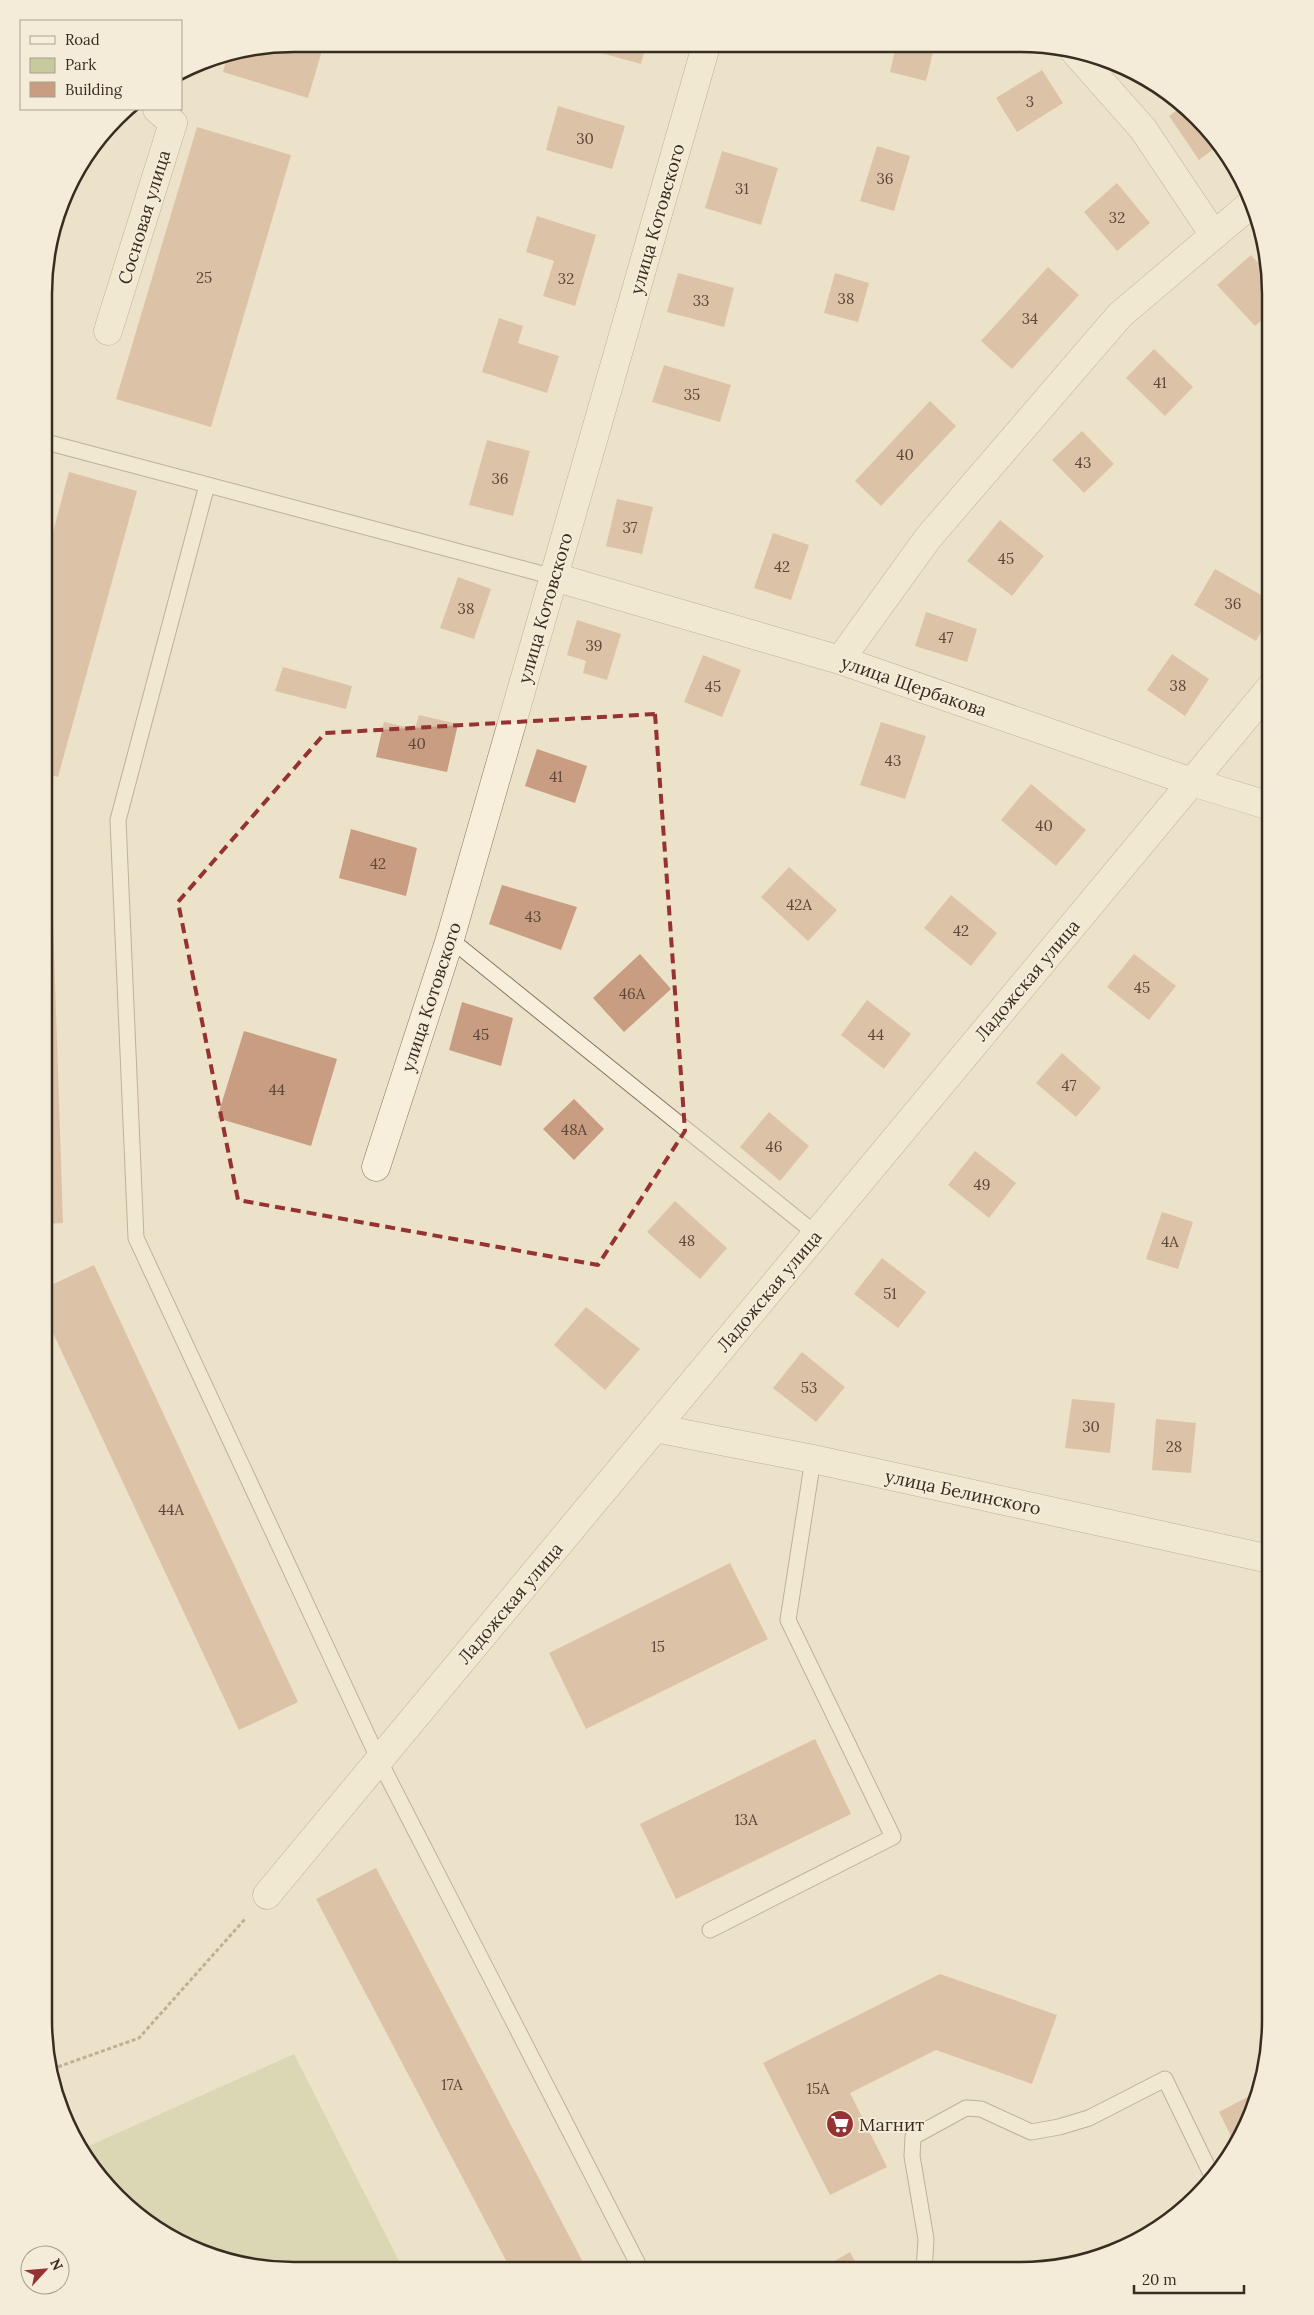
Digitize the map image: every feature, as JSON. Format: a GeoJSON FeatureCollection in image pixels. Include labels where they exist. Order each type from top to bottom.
{"type":"FeatureCollection","features":[{"type":"Feature","properties":{"kind":"street","name":"улица Котовского"},"geometry":{"type":"LineString","coordinates":[[376,1167],[450,939],[704,52]]}},
{"type":"Feature","properties":{"kind":"street"},"geometry":{"type":"LineString","coordinates":[[1083,61],[1143,129],[1214,235]]}},
{"type":"Feature","properties":{"kind":"street","name":"Сосновая улица"},"geometry":{"type":"LineString","coordinates":[[108,331],[173,123],[158,110]]}},
{"type":"Feature","properties":{"kind":"street"},"geometry":{"type":"LineString","coordinates":[[840,660],[928,538],[1120,315],[1246,208]]}},
{"type":"Feature","properties":{"kind":"street","name":"улица Щербакова"},"geometry":{"type":"LineString","coordinates":[[554,577],[840,660],[1192,782],[1262,804]]}},
{"type":"Feature","properties":{"kind":"street","name":"Ладожская улица"},"geometry":{"type":"LineString","coordinates":[[267,1895],[1262,698]]}},
{"type":"Feature","properties":{"kind":"street","name":"улица Белинского"},"geometry":{"type":"LineString","coordinates":[[655,1428],[813,1460],[1262,1557]]}},
{"type":"Feature","properties":{"kind":"lane"},"geometry":{"type":"LineString","coordinates":[[53,444],[554,577]]}},
{"type":"Feature","properties":{"kind":"lane"},"geometry":{"type":"LineString","coordinates":[[207,485],[118,820],[136,1238],[379,1760],[637,2262]]}},
{"type":"Feature","properties":{"kind":"lane"},"geometry":{"type":"LineString","coordinates":[[450,939],[816,1234]]}},
{"type":"Feature","properties":{"kind":"lane"},"geometry":{"type":"LineString","coordinates":[[710,1930],[893,1837],[788,1620],[813,1460]]}},
{"type":"Feature","properties":{"kind":"lane"},"geometry":{"type":"LineString","coordinates":[[925,2262],[926,2239],[912,2156],[912,2137],[966,2108],[981,2108],[1032,2132],[1059,2127],[1089,2118],[1165,2079],[1209,2171]]}},
{"type":"Feature","properties":{"kind":"path"},"geometry":{"type":"LineString","coordinates":[[57,2067],[139,2038],[267,1895]]}},
{"type":"Feature","properties":{"kind":"highlighted area"},"geometry":{"type":"Polygon","coordinates":[[[655,714],[685,1131],[598,1265],[238,1200],[178,902],[325,733],[655,714]]]}},
{"type":"Feature","properties":{"kind":"green space"},"geometry":{"type":"Polygon","coordinates":[[[294,2054],[399,2262],[278,2262],[247,2258],[217,2250],[187,2238],[147,2213],[123,2192],[102,2168],[88,2146],[294,2054]]]}},
{"type":"Feature","properties":{"kind":"building"},"geometry":{"type":"Polygon","coordinates":[[[322,52],[308,98],[223,72],[225,63],[247,57],[278,53],[322,52]]]}},
{"type":"Feature","properties":{"kind":"building"},"geometry":{"type":"Polygon","coordinates":[[[597,52],[644,52],[641,64],[597,52]]]}},
{"type":"Feature","properties":{"kind":"building"},"geometry":{"type":"Polygon","coordinates":[[[895,52],[933,52],[926,81],[890,72],[895,52]]]}},
{"type":"Feature","properties":{"kind":"building"},"geometry":{"type":"Polygon","coordinates":[[[1042,70],[1063,103],[1017,132],[996,98],[1042,70]]]}},
{"type":"Feature","properties":{"kind":"building"},"geometry":{"type":"Polygon","coordinates":[[[558,106],[625,126],[612,169],[546,150],[558,106]]]}},
{"type":"Feature","properties":{"kind":"building"},"geometry":{"type":"Polygon","coordinates":[[[1176,111],[1191,123],[1213,149],[1199,160],[1169,116],[1176,111]]]}},
{"type":"Feature","properties":{"kind":"building"},"geometry":{"type":"Polygon","coordinates":[[[197,127],[291,155],[211,427],[116,399],[197,127]]]}},
{"type":"Feature","properties":{"kind":"building"},"geometry":{"type":"Polygon","coordinates":[[[877,146],[910,156],[894,211],[860,201],[877,146]]]}},
{"type":"Feature","properties":{"kind":"building"},"geometry":{"type":"Polygon","coordinates":[[[722,151],[778,168],[761,225],[705,208],[722,151]]]}},
{"type":"Feature","properties":{"kind":"building"},"geometry":{"type":"Polygon","coordinates":[[[1117,183],[1150,223],[1117,251],[1084,212],[1117,183]]]}},
{"type":"Feature","properties":{"kind":"building"},"geometry":{"type":"Polygon","coordinates":[[[537,216],[596,235],[575,306],[543,296],[554,261],[526,252],[537,216]]]}},
{"type":"Feature","properties":{"kind":"building"},"geometry":{"type":"Polygon","coordinates":[[[1251,255],[1259,264],[1262,320],[1255,326],[1217,285],[1251,255]]]}},
{"type":"Feature","properties":{"kind":"building"},"geometry":{"type":"Polygon","coordinates":[[[1048,267],[1079,295],[1012,369],[981,341],[1048,267]]]}},
{"type":"Feature","properties":{"kind":"building"},"geometry":{"type":"Polygon","coordinates":[[[678,273],[734,288],[724,327],[667,312],[678,273]]]}},
{"type":"Feature","properties":{"kind":"building"},"geometry":{"type":"Polygon","coordinates":[[[835,273],[869,283],[858,322],[824,313],[835,273]]]}},
{"type":"Feature","properties":{"kind":"building"},"geometry":{"type":"Polygon","coordinates":[[[499,318],[523,326],[518,343],[559,356],[547,393],[482,372],[499,318]]]}},
{"type":"Feature","properties":{"kind":"building"},"geometry":{"type":"Polygon","coordinates":[[[1154,349],[1193,387],[1165,416],[1126,378],[1154,349]]]}},
{"type":"Feature","properties":{"kind":"building"},"geometry":{"type":"Polygon","coordinates":[[[664,365],[731,385],[720,422],[652,402],[664,365]]]}},
{"type":"Feature","properties":{"kind":"building"},"geometry":{"type":"Polygon","coordinates":[[[930,401],[956,426],[881,506],[855,481],[930,401]]]}},
{"type":"Feature","properties":{"kind":"building"},"geometry":{"type":"Polygon","coordinates":[[[1082,431],[1114,464],[1084,493],[1052,460],[1082,431]]]}},
{"type":"Feature","properties":{"kind":"building"},"geometry":{"type":"Polygon","coordinates":[[[487,440],[530,451],[513,516],[469,505],[487,440]]]}},
{"type":"Feature","properties":{"kind":"building"},"geometry":{"type":"Polygon","coordinates":[[[69,472],[137,491],[58,777],[53,775],[53,532],[69,472]]]}},
{"type":"Feature","properties":{"kind":"building"},"geometry":{"type":"Polygon","coordinates":[[[617,499],[653,507],[642,554],[606,546],[617,499]]]}},
{"type":"Feature","properties":{"kind":"building"},"geometry":{"type":"Polygon","coordinates":[[[1000,520],[1044,556],[1012,596],[967,561],[1000,520]]]}},
{"type":"Feature","properties":{"kind":"building"},"geometry":{"type":"Polygon","coordinates":[[[773,533],[809,545],[791,600],[754,588],[773,533]]]}},
{"type":"Feature","properties":{"kind":"building"},"geometry":{"type":"Polygon","coordinates":[[[1215,569],[1262,595],[1262,630],[1256,641],[1194,605],[1215,569]]]}},
{"type":"Feature","properties":{"kind":"building"},"geometry":{"type":"Polygon","coordinates":[[[458,577],[491,589],[474,639],[440,628],[458,577]]]}},
{"type":"Feature","properties":{"kind":"building"},"geometry":{"type":"Polygon","coordinates":[[[926,612],[977,629],[967,662],[915,646],[926,612]]]}},
{"type":"Feature","properties":{"kind":"building"},"geometry":{"type":"Polygon","coordinates":[[[577,620],[621,634],[607,680],[583,673],[586,661],[567,655],[577,620]]]}},
{"type":"Feature","properties":{"kind":"building"},"geometry":{"type":"Polygon","coordinates":[[[1172,654],[1209,679],[1185,716],[1147,690],[1172,654]]]}},
{"type":"Feature","properties":{"kind":"building"},"geometry":{"type":"Polygon","coordinates":[[[703,655],[741,670],[722,717],[684,702],[703,655]]]}},
{"type":"Feature","properties":{"kind":"building"},"geometry":{"type":"Polygon","coordinates":[[[283,667],[352,686],[346,709],[275,691],[283,667]]]}},
{"type":"Feature","properties":{"kind":"building"},"geometry":{"type":"Polygon","coordinates":[[[419,715],[458,724],[447,772],[376,757],[384,722],[415,729],[419,715]]]}},
{"type":"Feature","properties":{"kind":"building"},"geometry":{"type":"Polygon","coordinates":[[[881,722],[926,736],[905,799],[860,785],[881,722]]]}},
{"type":"Feature","properties":{"kind":"building"},"geometry":{"type":"Polygon","coordinates":[[[537,749],[587,766],[575,803],[525,786],[537,749]]]}},
{"type":"Feature","properties":{"kind":"building"},"geometry":{"type":"Polygon","coordinates":[[[1031,784],[1086,830],[1056,866],[1001,820],[1031,784]]]}},
{"type":"Feature","properties":{"kind":"building"},"geometry":{"type":"Polygon","coordinates":[[[351,829],[417,848],[406,896],[339,878],[351,829]]]}},
{"type":"Feature","properties":{"kind":"building"},"geometry":{"type":"Polygon","coordinates":[[[789,867],[837,910],[808,941],[761,897],[789,867]]]}},
{"type":"Feature","properties":{"kind":"building"},"geometry":{"type":"Polygon","coordinates":[[[502,885],[577,907],[561,950],[489,924],[502,885]]]}},
{"type":"Feature","properties":{"kind":"building"},"geometry":{"type":"Polygon","coordinates":[[[951,895],[997,933],[971,966],[924,928],[951,895]]]}},
{"type":"Feature","properties":{"kind":"building"},"geometry":{"type":"Polygon","coordinates":[[[53,920],[63,1223],[53,1224],[53,920]]]}},
{"type":"Feature","properties":{"kind":"building"},"geometry":{"type":"Polygon","coordinates":[[[640,954],[671,989],[624,1032],[593,998],[640,954]]]}},
{"type":"Feature","properties":{"kind":"building"},"geometry":{"type":"Polygon","coordinates":[[[1134,954],[1176,986],[1149,1020],[1107,987],[1134,954]]]}},
{"type":"Feature","properties":{"kind":"building"},"geometry":{"type":"Polygon","coordinates":[[[867,1000],[911,1034],[884,1069],[841,1035],[867,1000]]]}},
{"type":"Feature","properties":{"kind":"building"},"geometry":{"type":"Polygon","coordinates":[[[462,1002],[513,1018],[501,1066],[449,1050],[462,1002]]]}},
{"type":"Feature","properties":{"kind":"building"},"geometry":{"type":"Polygon","coordinates":[[[244,1031],[337,1059],[311,1146],[217,1118],[244,1031]]]}},
{"type":"Feature","properties":{"kind":"building"},"geometry":{"type":"Polygon","coordinates":[[[1062,1053],[1101,1088],[1076,1117],[1036,1083],[1062,1053]]]}},
{"type":"Feature","properties":{"kind":"building"},"geometry":{"type":"Polygon","coordinates":[[[574,1099],[604,1129],[574,1160],[543,1129],[574,1099]]]}},
{"type":"Feature","properties":{"kind":"building"},"geometry":{"type":"Polygon","coordinates":[[[769,1112],[809,1146],[780,1181],[740,1147],[769,1112]]]}},
{"type":"Feature","properties":{"kind":"building"},"geometry":{"type":"Polygon","coordinates":[[[975,1151],[1016,1183],[989,1218],[948,1185],[975,1151]]]}},
{"type":"Feature","properties":{"kind":"building"},"geometry":{"type":"Polygon","coordinates":[[[675,1201],[727,1248],[700,1279],[647,1232],[675,1201]]]}},
{"type":"Feature","properties":{"kind":"building"},"geometry":{"type":"Polygon","coordinates":[[[1162,1212],[1193,1222],[1178,1269],[1146,1259],[1162,1212]]]}},
{"type":"Feature","properties":{"kind":"building"},"geometry":{"type":"Polygon","coordinates":[[[882,1258],[926,1292],[898,1328],[854,1294],[882,1258]]]}},
{"type":"Feature","properties":{"kind":"building"},"geometry":{"type":"Polygon","coordinates":[[[94,1265],[298,1702],[239,1730],[53,1333],[53,1284],[94,1265]]]}},
{"type":"Feature","properties":{"kind":"building"},"geometry":{"type":"Polygon","coordinates":[[[586,1307],[640,1349],[605,1390],[554,1345],[586,1307]]]}},
{"type":"Feature","properties":{"kind":"building"},"geometry":{"type":"Polygon","coordinates":[[[802,1352],[845,1387],[816,1422],[773,1388],[802,1352]]]}},
{"type":"Feature","properties":{"kind":"building"},"geometry":{"type":"Polygon","coordinates":[[[1072,1399],[1115,1403],[1110,1453],[1065,1448],[1072,1399]]]}},
{"type":"Feature","properties":{"kind":"building"},"geometry":{"type":"Polygon","coordinates":[[[1156,1419],[1196,1423],[1191,1473],[1152,1470],[1156,1419]]]}},
{"type":"Feature","properties":{"kind":"building"},"geometry":{"type":"Polygon","coordinates":[[[730,1563],[768,1639],[586,1729],[549,1653],[730,1563]]]}},
{"type":"Feature","properties":{"kind":"building"},"geometry":{"type":"Polygon","coordinates":[[[815,1739],[851,1814],[676,1899],[640,1824],[815,1739]]]}},
{"type":"Feature","properties":{"kind":"building"},"geometry":{"type":"Polygon","coordinates":[[[376,1868],[583,2262],[507,2262],[316,1899],[376,1868]]]}},
{"type":"Feature","properties":{"kind":"building"},"geometry":{"type":"Polygon","coordinates":[[[940,1974],[1057,2015],[1032,2084],[936,2050],[850,2093],[887,2167],[830,2195],[763,2063],[940,1974]]]}},
{"type":"Feature","properties":{"kind":"building"},"geometry":{"type":"Polygon","coordinates":[[[1250,2096],[1232,2137],[1219,2112],[1250,2096]]]}},
{"type":"Feature","properties":{"kind":"building"},"geometry":{"type":"Polygon","coordinates":[[[850,2252],[855,2262],[833,2262],[850,2252]]]}},
{"type":"Feature","properties":{"kind":"place","name":"Магнит"},"geometry":{"type":"Point","coordinates":[840,2124]}}]}
